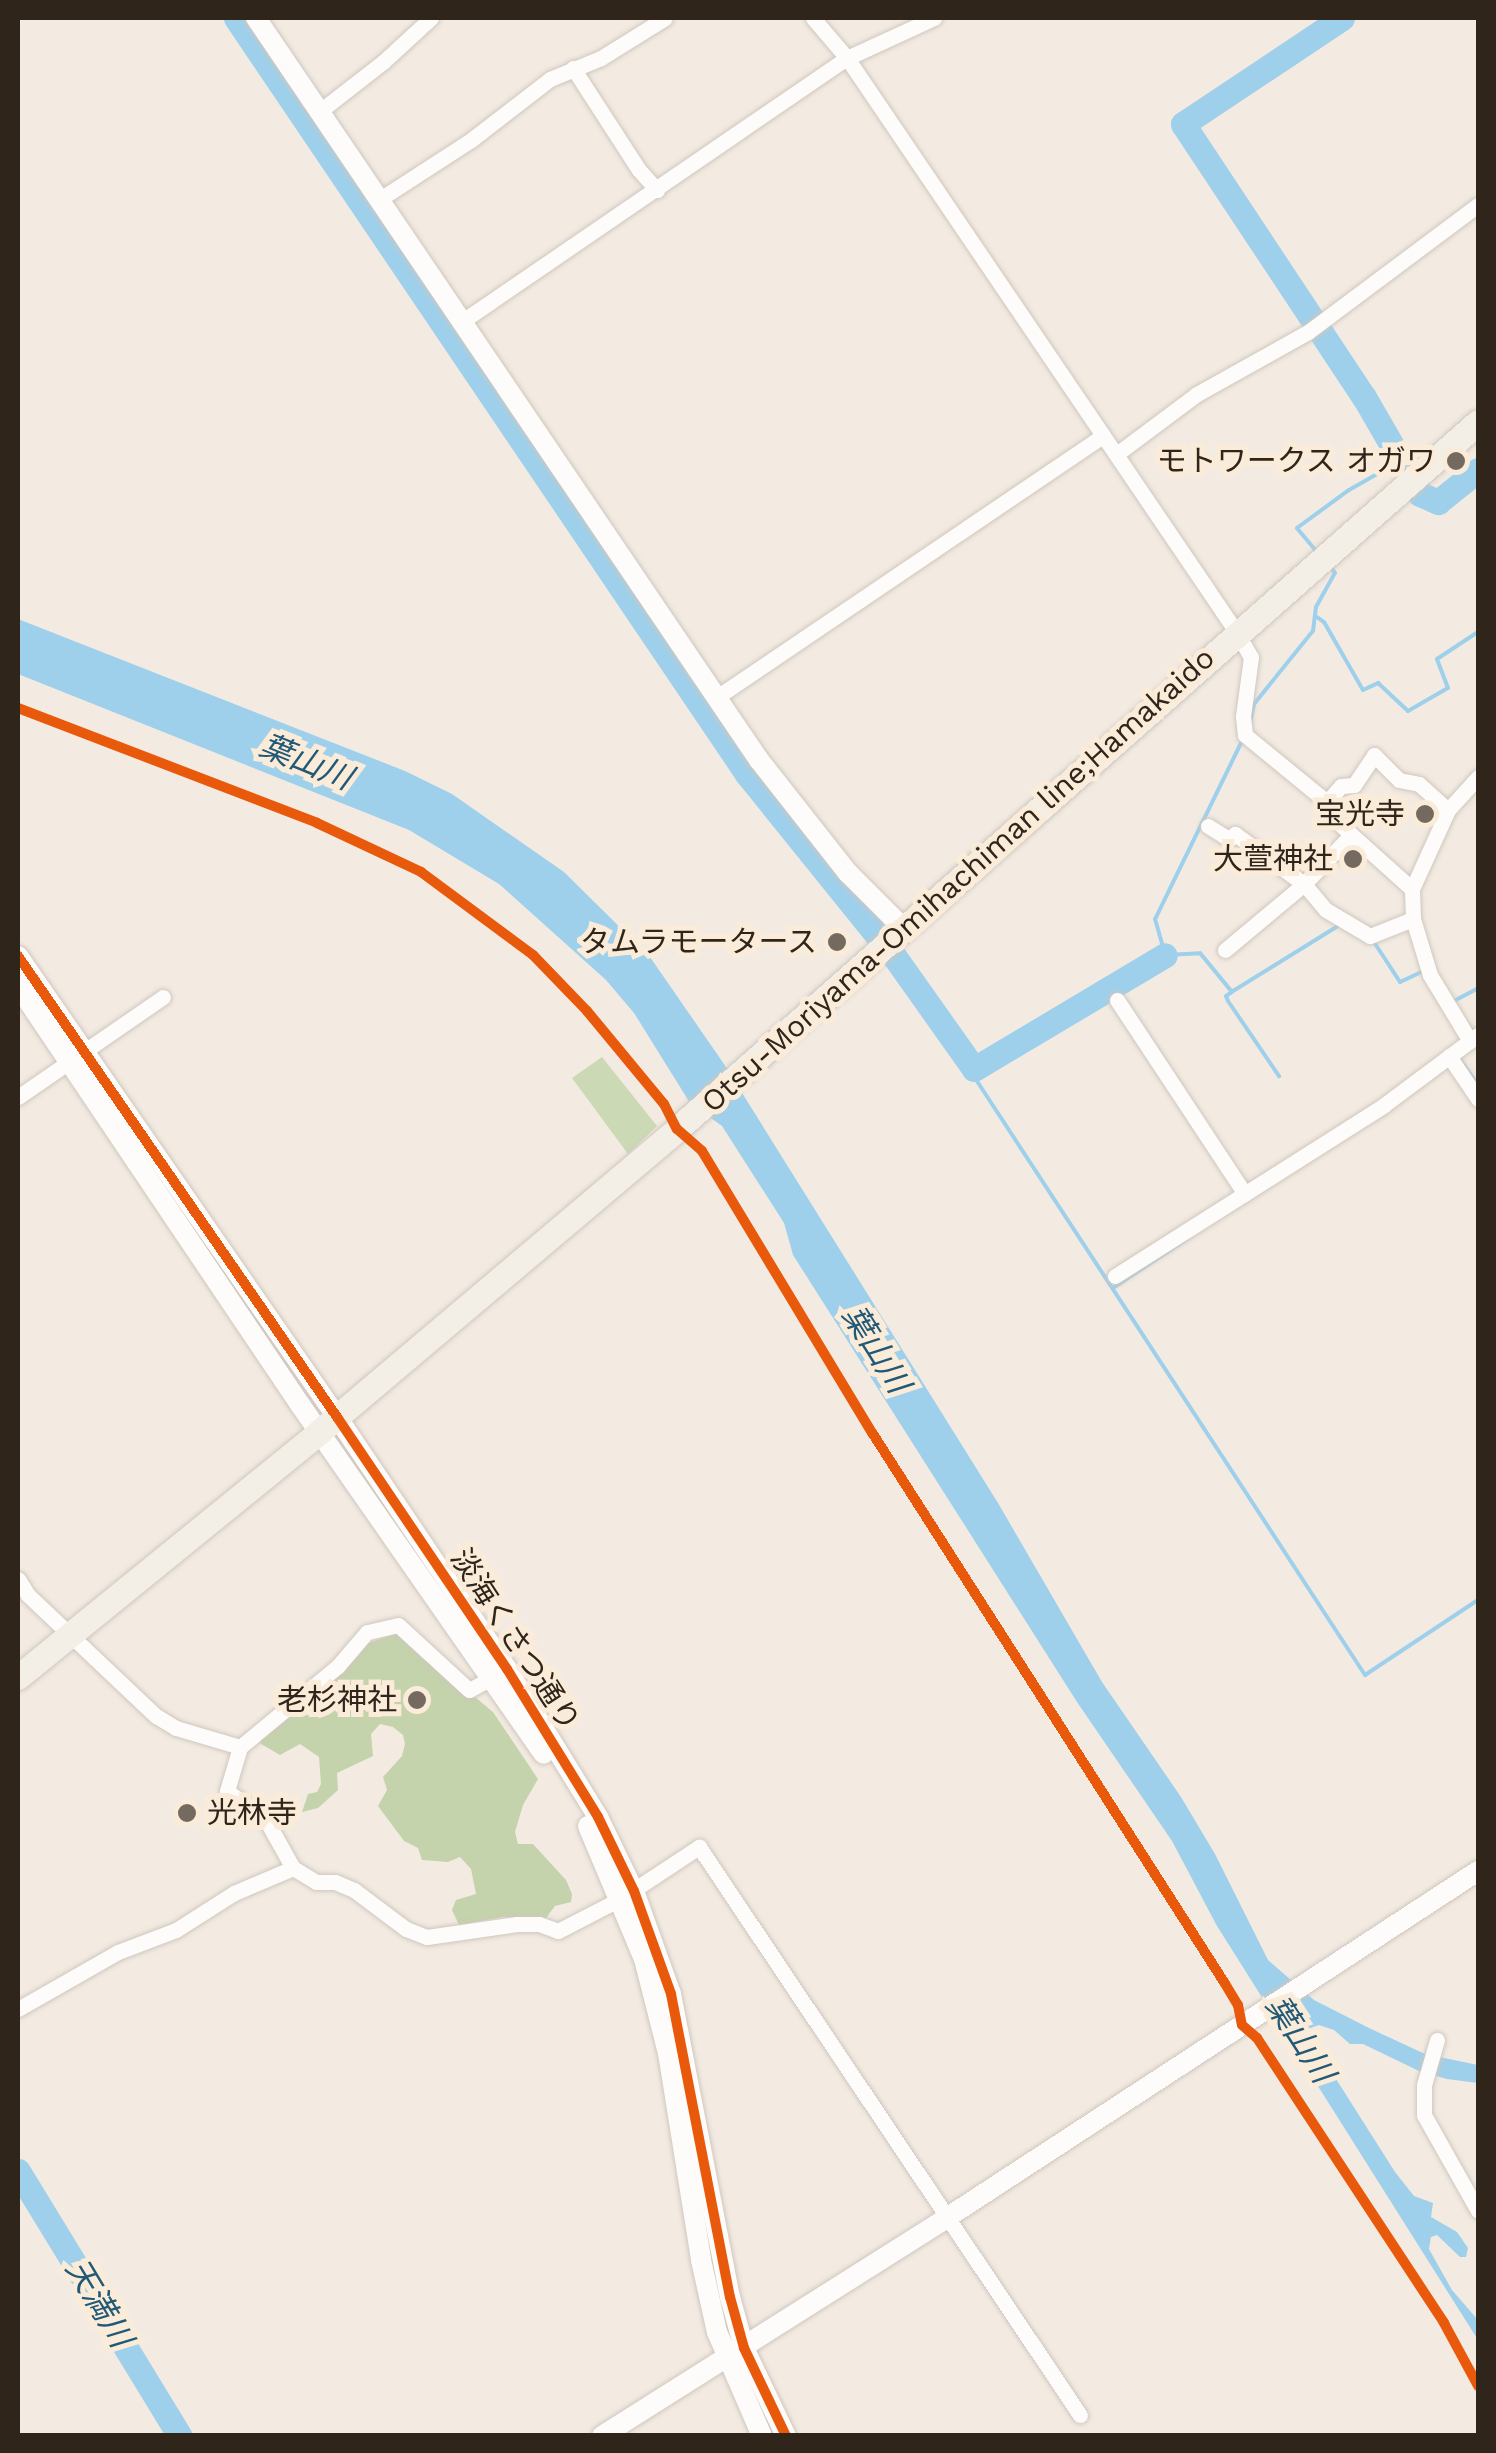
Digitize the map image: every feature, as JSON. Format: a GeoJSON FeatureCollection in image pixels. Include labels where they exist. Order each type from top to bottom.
{"type":"FeatureCollection","features":[{"type":"Feature","properties":{"kind":"main road","name":"Otsu-Moriyama-Omihachiman line;Hamakaido"},"geometry":{"type":"LineString","coordinates":[[18,1677],[328,1425],[682,1124],[1237,633],[1474,435]]}},
{"type":"Feature","properties":{"kind":"street"},"geometry":{"type":"LineString","coordinates":[[256,18],[760,760],[848,873],[892,940]]}},
{"type":"Feature","properties":{"kind":"street"},"geometry":{"type":"LineString","coordinates":[[320,111],[431,18]]}},
{"type":"Feature","properties":{"kind":"street"},"geometry":{"type":"LineString","coordinates":[[380,200],[472,140],[550,80],[602,58],[665,18]]}},
{"type":"Feature","properties":{"kind":"street"},"geometry":{"type":"LineString","coordinates":[[813,18],[847,58],[1237,633],[1251,658],[1242,716],[1245,735],[1327,802],[1334,819],[1350,836],[1412,888]]}},
{"type":"Feature","properties":{"kind":"street"},"geometry":{"type":"LineString","coordinates":[[464,320],[847,58],[930,18]]}},
{"type":"Feature","properties":{"kind":"street"},"geometry":{"type":"LineString","coordinates":[[573,68],[657,190]]}},
{"type":"Feature","properties":{"kind":"street"},"geometry":{"type":"LineString","coordinates":[[1118,453],[1196,394],[1308,332],[1478,205]]}},
{"type":"Feature","properties":{"kind":"street"},"geometry":{"type":"LineString","coordinates":[[718,696],[1103,436]]}},
{"type":"Feature","properties":{"kind":"street"},"geometry":{"type":"LineString","coordinates":[[1327,802],[1342,786],[1354,785],[1374,755],[1399,780],[1419,784],[1448,810]]}},
{"type":"Feature","properties":{"kind":"street"},"geometry":{"type":"LineString","coordinates":[[1115,1276],[1453,1061],[1474,1038],[1430,975],[1413,919],[1412,888],[1448,810],[1478,778]]}},
{"type":"Feature","properties":{"kind":"street"},"geometry":{"type":"LineString","coordinates":[[1208,826],[1229,839],[1235,834],[1304,884],[1326,910],[1370,936],[1413,919]]}},
{"type":"Feature","properties":{"kind":"street"},"geometry":{"type":"LineString","coordinates":[[1224,950],[1304,884],[1350,836]]}},
{"type":"Feature","properties":{"kind":"street","name":"淡海くさつ通り"},"geometry":{"type":"LineString","coordinates":[[18,956],[76,1056],[598,1817],[671,1994],[734,2354],[762,2436]]}},
{"type":"Feature","properties":{"kind":"street","name":"淡海くさつ通り"},"geometry":{"type":"LineString","coordinates":[[18,986],[76,1056]]}},
{"type":"Feature","properties":{"kind":"street"},"geometry":{"type":"LineString","coordinates":[[18,1096],[163,997]]}},
{"type":"Feature","properties":{"kind":"street"},"geometry":{"type":"LineString","coordinates":[[1118,1000],[1245,1194]]}},
{"type":"Feature","properties":{"kind":"street"},"geometry":{"type":"LineString","coordinates":[[1453,1061],[1478,1099]]}},
{"type":"Feature","properties":{"kind":"street"},"geometry":{"type":"LineString","coordinates":[[18,1580],[69,1635],[156,1716],[176,1728],[240,1748]]}},
{"type":"Feature","properties":{"kind":"street"},"geometry":{"type":"LineString","coordinates":[[500,1673],[469,1690],[398,1625],[367,1632],[338,1666],[240,1748],[228,1790],[264,1818],[293,1868],[316,1882],[335,1882],[354,1890],[406,1930],[427,1937],[516,1924],[539,1924],[558,1931],[627,1895],[699,1847],[1080,2415]]}},
{"type":"Feature","properties":{"kind":"street"},"geometry":{"type":"LineString","coordinates":[[18,2009],[118,1952],[176,1930],[234,1893],[293,1868]]}},
{"type":"Feature","properties":{"kind":"street"},"geometry":{"type":"LineString","coordinates":[[602,2436],[948,2217],[1478,1872]]}},
{"type":"Feature","properties":{"kind":"street"},"geometry":{"type":"LineString","coordinates":[[1437,2040],[1424,2086],[1424,2115],[1478,2211]]}},
{"type":"Feature","properties":{"kind":"street","name":"淡海くさつ通り"},"geometry":{"type":"LineString","coordinates":[[734,2354],[786,2436]]}},
{"type":"Feature","properties":{"kind":"green space"},"geometry":{"type":"Polygon","coordinates":[[[602,1057],[657,1126],[628,1154],[572,1078],[602,1057]]]}},
{"type":"Feature","properties":{"kind":"green space"},"geometry":{"type":"Polygon","coordinates":[[[398,1633],[493,1712],[538,1779],[523,1805],[515,1832],[518,1844],[533,1844],[566,1880],[572,1894],[571,1902],[555,1906],[546,1918],[503,1917],[459,1925],[452,1910],[456,1900],[476,1894],[471,1869],[460,1857],[448,1862],[422,1860],[418,1848],[404,1841],[378,1806],[387,1790],[383,1777],[402,1756],[405,1744],[403,1735],[393,1727],[380,1724],[371,1734],[373,1756],[337,1773],[338,1790],[318,1808],[302,1812],[308,1794],[317,1792],[321,1784],[319,1757],[300,1744],[280,1755],[261,1744],[259,1738],[368,1643],[398,1633]]]}},
{"type":"Feature","properties":{"kind":"water","name":"葉山川"},"geometry":{"type":"Polygon","coordinates":[[[18,619],[405,771],[452,794],[564,872],[650,957],[724,1064],[998,1503],[1102,1682],[1181,1797],[1215,1854],[1268,1960],[1314,2000],[1369,2028],[1425,2054],[1478,2065],[1478,2083],[1447,2079],[1419,2071],[1363,2044],[1350,2044],[1334,2030],[1319,2025],[1305,2030],[1395,2172],[1414,2196],[1433,2203],[1431,2217],[1457,2232],[1468,2248],[1466,2257],[1460,2257],[1437,2235],[1431,2237],[1429,2249],[1452,2290],[1478,2320],[1478,2340],[1217,1926],[1172,1841],[1077,1702],[793,1255],[784,1223],[722,1126],[690,1103],[634,1013],[606,980],[499,884],[409,830],[18,674],[18,619]]]}},
{"type":"Feature","properties":{"kind":"waterway"},"geometry":{"type":"LineString","coordinates":[[236,18],[747,774],[894,956],[974,1069],[1165,955]]}},
{"type":"Feature","properties":{"kind":"waterway"},"geometry":{"type":"LineString","coordinates":[[1342,18],[1183,124],[1364,397],[1420,494],[1438,502],[1478,470]]}},
{"type":"Feature","properties":{"kind":"waterway"},"geometry":{"type":"LineString","coordinates":[[1317,552],[1297,528],[1349,490],[1400,461]]}},
{"type":"Feature","properties":{"kind":"waterway"},"geometry":{"type":"LineString","coordinates":[[1250,724],[1254,704],[1313,631],[1316,607],[1335,573],[1330,566]]}},
{"type":"Feature","properties":{"kind":"waterway"},"geometry":{"type":"LineString","coordinates":[[1317,617],[1324,622],[1363,690],[1378,683],[1408,711],[1448,688],[1437,659],[1478,632]]}},
{"type":"Feature","properties":{"kind":"waterway"},"geometry":{"type":"LineString","coordinates":[[1242,741],[1155,919],[1165,955],[1200,953],[1232,992],[1226,996],[1228,1001],[1279,1076]]}},
{"type":"Feature","properties":{"kind":"waterway"},"geometry":{"type":"LineString","coordinates":[[1233,991],[1338,926]]}},
{"type":"Feature","properties":{"kind":"waterway"},"geometry":{"type":"LineString","coordinates":[[1374,942],[1400,982],[1424,971]]}},
{"type":"Feature","properties":{"kind":"waterway"},"geometry":{"type":"LineString","coordinates":[[1452,1002],[1478,988]]}},
{"type":"Feature","properties":{"kind":"waterway"},"geometry":{"type":"LineString","coordinates":[[1460,1060],[1478,1085]]}},
{"type":"Feature","properties":{"kind":"waterway"},"geometry":{"type":"LineString","coordinates":[[974,1069],[973,1075],[1365,1675],[1478,1600]]}},
{"type":"Feature","properties":{"kind":"waterway"},"geometry":{"type":"LineString","coordinates":[[1113,1288],[1188,1238]]}},
{"type":"Feature","properties":{"kind":"waterway","name":"天満川"},"geometry":{"type":"LineString","coordinates":[[18,2171],[180,2436]]}},
{"type":"Feature","properties":{"kind":"cycle path"},"geometry":{"type":"LineString","coordinates":[[18,708],[317,823],[421,872],[533,955],[587,1011],[664,1104],[677,1129],[702,1151],[873,1434],[1224,1982],[1238,2005],[1242,2025],[1257,2038],[1444,2323],[1478,2386]]}},
{"type":"Feature","properties":{"kind":"cycle path"},"geometry":{"type":"LineString","coordinates":[[18,956],[507,1669],[598,1817],[634,1891],[671,1994],[730,2297],[744,2348],[786,2436]]}},
{"type":"Feature","properties":{"kind":"place","name":"モトワークス オガワ"},"geometry":{"type":"Point","coordinates":[1456,461]}},
{"type":"Feature","properties":{"kind":"place","name":"宝光寺"},"geometry":{"type":"Point","coordinates":[1425,814]}},
{"type":"Feature","properties":{"kind":"place","name":"大萱神社"},"geometry":{"type":"Point","coordinates":[1353,859]}},
{"type":"Feature","properties":{"kind":"place","name":"タムラモータース"},"geometry":{"type":"Point","coordinates":[837,942]}},
{"type":"Feature","properties":{"kind":"place","name":"老杉神社"},"geometry":{"type":"Point","coordinates":[417,1700]}},
{"type":"Feature","properties":{"kind":"place","name":"光林寺"},"geometry":{"type":"Point","coordinates":[187,1813]}}]}
